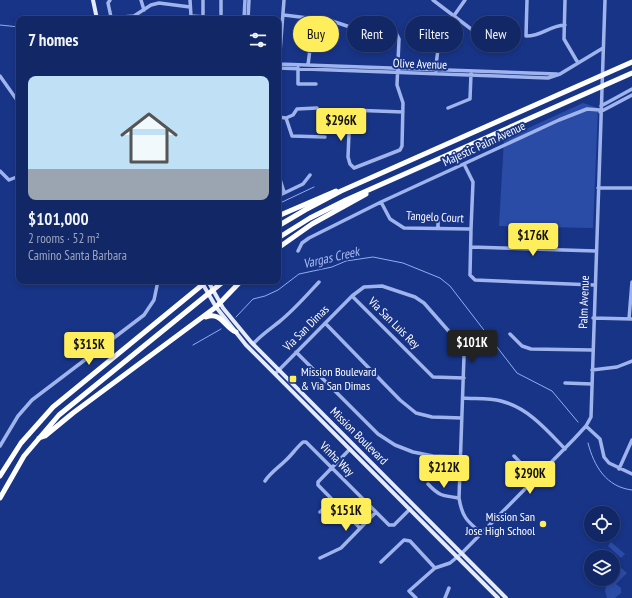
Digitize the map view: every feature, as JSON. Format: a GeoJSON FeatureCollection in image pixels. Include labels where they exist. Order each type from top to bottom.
{"type":"FeatureCollection","features":[{"type":"Feature","properties":{"kind":"highway"},"geometry":{"type":"LineString","coordinates":[[281,224],[317,203],[365,180],[632,62]]}},
{"type":"Feature","properties":{"kind":"highway"},"geometry":{"type":"LineString","coordinates":[[281,236],[328,209],[632,73]]}},
{"type":"Feature","properties":{"kind":"highway"},"geometry":{"type":"LineString","coordinates":[[281,246],[324,217],[402,176]]}},
{"type":"Feature","properties":{"kind":"highway"},"geometry":{"type":"LineString","coordinates":[[281,215],[321,196],[365,180]]}},
{"type":"Feature","properties":{"kind":"highway"},"geometry":{"type":"LineString","coordinates":[[0,476],[21,443],[53,408],[204,284]]}},
{"type":"Feature","properties":{"kind":"highway"},"geometry":{"type":"LineString","coordinates":[[0,498],[17,467],[37,439],[54,420],[73,402],[220,284]]}},
{"type":"Feature","properties":{"kind":"highway"},"geometry":{"type":"LineString","coordinates":[[37,439],[46,436],[79,408],[198,321],[218,305],[239,284]]}},
{"type":"Feature","properties":{"kind":"highway"},"geometry":{"type":"LineString","coordinates":[[198,321],[209,315],[216,316],[236,332]]}},
{"type":"Feature","properties":{"kind":"main road"},"geometry":{"type":"LineString","coordinates":[[93,0],[96,16]]}},
{"type":"Feature","properties":{"kind":"main road","name":"Mission Boulevard"},"geometry":{"type":"LineString","coordinates":[[203,284],[236,332],[275,374],[498,598]]}},
{"type":"Feature","properties":{"kind":"main road","name":"Mission Boulevard"},"geometry":{"type":"LineString","coordinates":[[209,284],[218,305],[253,344],[506,598]]}},
{"type":"Feature","properties":{"kind":"street"},"geometry":{"type":"LineString","coordinates":[[110,0],[108,3],[113,16]]}},
{"type":"Feature","properties":{"kind":"street"},"geometry":{"type":"LineString","coordinates":[[141,0],[144,10]]}},
{"type":"Feature","properties":{"kind":"street"},"geometry":{"type":"LineString","coordinates":[[178,6],[179,0]]}},
{"type":"Feature","properties":{"kind":"street"},"geometry":{"type":"LineString","coordinates":[[190,0],[191,16]]}},
{"type":"Feature","properties":{"kind":"street"},"geometry":{"type":"LineString","coordinates":[[203,0],[203,16]]}},
{"type":"Feature","properties":{"kind":"street"},"geometry":{"type":"LineString","coordinates":[[221,0],[221,16]]}},
{"type":"Feature","properties":{"kind":"street"},"geometry":{"type":"LineString","coordinates":[[244,16],[245,0]]}},
{"type":"Feature","properties":{"kind":"street"},"geometry":{"type":"LineString","coordinates":[[248,16],[249,0]]}},
{"type":"Feature","properties":{"kind":"street"},"geometry":{"type":"LineString","coordinates":[[281,46],[284,0]]}},
{"type":"Feature","properties":{"kind":"street"},"geometry":{"type":"LineString","coordinates":[[433,0],[454,16],[465,0]]}},
{"type":"Feature","properties":{"kind":"street"},"geometry":{"type":"LineString","coordinates":[[527,0],[526,36],[537,36],[554,25],[564,24]]}},
{"type":"Feature","properties":{"kind":"street"},"geometry":{"type":"LineString","coordinates":[[565,0],[564,39],[578,63]]}},
{"type":"Feature","properties":{"kind":"street","name":"Palm Avenue"},"geometry":{"type":"LineString","coordinates":[[416,598],[408,591],[435,568],[443,567],[458,557],[480,533],[565,449],[586,426],[591,417],[599,111],[602,94],[605,0]]}},
{"type":"Feature","properties":{"kind":"street"},"geometry":{"type":"LineString","coordinates":[[134,16],[151,5],[159,2],[190,7]]}},
{"type":"Feature","properties":{"kind":"street"},"geometry":{"type":"LineString","coordinates":[[284,15],[332,21],[347,26]]}},
{"type":"Feature","properties":{"kind":"street"},"geometry":{"type":"LineString","coordinates":[[463,23],[471,29]]}},
{"type":"Feature","properties":{"kind":"street"},"geometry":{"type":"LineString","coordinates":[[397,35],[399,39],[397,85],[403,103],[403,112],[402,146],[400,150],[354,168],[350,164],[348,156],[350,110],[403,112]]}},
{"type":"Feature","properties":{"kind":"street","name":"Olive Avenue"},"geometry":{"type":"LineString","coordinates":[[281,66],[471,74],[560,74],[603,48]]}},
{"type":"Feature","properties":{"kind":"street"},"geometry":{"type":"LineString","coordinates":[[308,65],[310,52]]}},
{"type":"Feature","properties":{"kind":"street"},"geometry":{"type":"LineString","coordinates":[[436,72],[437,52]]}},
{"type":"Feature","properties":{"kind":"street","name":"Olive Avenue"},"geometry":{"type":"LineString","coordinates":[[298,67],[308,65],[397,71]]}},
{"type":"Feature","properties":{"kind":"street"},"geometry":{"type":"LineString","coordinates":[[298,67],[298,84],[316,84]]}},
{"type":"Feature","properties":{"kind":"street"},"geometry":{"type":"LineString","coordinates":[[448,108],[470,99],[471,74]]}},
{"type":"Feature","properties":{"kind":"street"},"geometry":{"type":"LineString","coordinates":[[0,76],[16,99]]}},
{"type":"Feature","properties":{"kind":"street"},"geometry":{"type":"LineString","coordinates":[[601,106],[632,89]]}},
{"type":"Feature","properties":{"kind":"street"},"geometry":{"type":"LineString","coordinates":[[599,111],[632,95]]}},
{"type":"Feature","properties":{"kind":"street"},"geometry":{"type":"LineString","coordinates":[[281,117],[286,118],[293,115],[297,109],[317,108]]}},
{"type":"Feature","properties":{"kind":"street","name":"Majestic Palm Avenue"},"geometry":{"type":"LineString","coordinates":[[298,251],[302,243],[309,238],[381,202],[559,120],[587,109],[599,111]]}},
{"type":"Feature","properties":{"kind":"street"},"geometry":{"type":"LineString","coordinates":[[286,118],[292,136],[325,137]]}},
{"type":"Feature","properties":{"kind":"street"},"geometry":{"type":"LineString","coordinates":[[464,164],[473,182],[471,229]]}},
{"type":"Feature","properties":{"kind":"street"},"geometry":{"type":"LineString","coordinates":[[0,171],[9,180],[16,177]]}},
{"type":"Feature","properties":{"kind":"street"},"geometry":{"type":"LineString","coordinates":[[281,194],[304,184],[310,175]]}},
{"type":"Feature","properties":{"kind":"street"},"geometry":{"type":"LineString","coordinates":[[281,182],[284,192]]}},
{"type":"Feature","properties":{"kind":"street"},"geometry":{"type":"LineString","coordinates":[[598,188],[632,188]]}},
{"type":"Feature","properties":{"kind":"street","name":"Tangelo Court"},"geometry":{"type":"LineString","coordinates":[[381,202],[390,218],[404,228],[471,229],[470,275],[478,282],[594,285]]}},
{"type":"Feature","properties":{"kind":"street"},"geometry":{"type":"LineString","coordinates":[[438,216],[438,228]]}},
{"type":"Feature","properties":{"kind":"street"},"geometry":{"type":"LineString","coordinates":[[471,247],[596,251]]}},
{"type":"Feature","properties":{"kind":"street"},"geometry":{"type":"LineString","coordinates":[[253,344],[266,331],[280,321],[301,302],[304,296],[319,282]]}},
{"type":"Feature","properties":{"kind":"street"},"geometry":{"type":"LineString","coordinates":[[593,318],[631,319],[632,282]]}},
{"type":"Feature","properties":{"kind":"street"},"geometry":{"type":"LineString","coordinates":[[0,446],[18,416],[32,400],[144,315],[154,300],[157,284]]}},
{"type":"Feature","properties":{"kind":"street","name":"Via San Dimas"},"geometry":{"type":"LineString","coordinates":[[275,374],[352,296],[364,287],[382,286],[415,297],[424,304],[460,344],[464,356],[459,498],[461,513],[480,533]]}},
{"type":"Feature","properties":{"kind":"street","name":"Via San Luis Rey"},"geometry":{"type":"LineString","coordinates":[[352,296],[433,377],[464,378]]}},
{"type":"Feature","properties":{"kind":"street"},"geometry":{"type":"LineString","coordinates":[[325,323],[400,400],[416,413],[432,416],[462,418]]}},
{"type":"Feature","properties":{"kind":"street"},"geometry":{"type":"LineString","coordinates":[[510,334],[522,346],[531,349],[592,350]]}},
{"type":"Feature","properties":{"kind":"street"},"geometry":{"type":"LineString","coordinates":[[296,352],[378,434],[395,445],[426,455],[461,457]]}},
{"type":"Feature","properties":{"kind":"street"},"geometry":{"type":"LineString","coordinates":[[592,370],[617,367],[632,362]]}},
{"type":"Feature","properties":{"kind":"street"},"geometry":{"type":"LineString","coordinates":[[565,383],[592,384]]}},
{"type":"Feature","properties":{"kind":"street"},"geometry":{"type":"LineString","coordinates":[[463,398],[500,401],[519,407],[536,419],[565,449]]}},
{"type":"Feature","properties":{"kind":"street"},"geometry":{"type":"LineString","coordinates":[[586,426],[600,439],[604,457],[609,463],[632,474]]}},
{"type":"Feature","properties":{"kind":"street"},"geometry":{"type":"LineString","coordinates":[[619,469],[632,440]]}},
{"type":"Feature","properties":{"kind":"street","name":"Vinha Way"},"geometry":{"type":"LineString","coordinates":[[265,480],[272,471],[286,460],[303,442],[306,442],[389,525],[394,525],[410,509]]}},
{"type":"Feature","properties":{"kind":"street"},"geometry":{"type":"LineString","coordinates":[[350,449],[318,482],[318,485],[360,528]]}},
{"type":"Feature","properties":{"kind":"street"},"geometry":{"type":"LineString","coordinates":[[514,456],[536,478]]}},
{"type":"Feature","properties":{"kind":"street"},"geometry":{"type":"LineString","coordinates":[[428,484],[436,493],[443,496],[459,498]]}},
{"type":"Feature","properties":{"kind":"street"},"geometry":{"type":"LineString","coordinates":[[320,512],[332,501]]}},
{"type":"Feature","properties":{"kind":"street"},"geometry":{"type":"LineString","coordinates":[[320,558],[341,548],[376,512]]}},
{"type":"Feature","properties":{"kind":"street"},"geometry":{"type":"LineString","coordinates":[[381,562],[404,540],[410,540],[435,568]]}},
{"type":"Feature","properties":{"kind":"street"},"geometry":{"type":"LineString","coordinates":[[445,598],[449,588]]}},
{"type":"Feature","properties":{"kind":"shaded area"},"geometry":{"type":"Polygon","coordinates":[[[583,103],[598,108],[593,228],[499,226],[504,139],[583,103]]]}},
{"type":"Feature","properties":{"kind":"shaded area"},"geometry":{"type":"Polygon","coordinates":[[[611,542],[625,554],[621,558],[620,550],[612,550],[608,546],[611,542]]]}},
{"type":"Feature","properties":{"kind":"shaded area"},"geometry":{"type":"Polygon","coordinates":[[[620,567],[627,573],[620,580],[620,567]]]}},
{"type":"Feature","properties":{"kind":"shaded area"},"geometry":{"type":"Polygon","coordinates":[[[606,586],[618,586],[621,588],[621,593],[615,598],[607,598],[605,591],[606,586]]]}},
{"type":"Feature","properties":{"kind":"waterway"},"geometry":{"type":"LineString","coordinates":[[0,25],[16,27]]}},
{"type":"Feature","properties":{"kind":"waterway"},"geometry":{"type":"LineString","coordinates":[[281,203],[314,187]]}},
{"type":"Feature","properties":{"kind":"waterway"},"geometry":{"type":"LineString","coordinates":[[236,317],[253,299],[265,296],[278,290],[299,274],[332,267],[346,261],[373,257],[403,263],[440,278],[450,286],[517,373],[552,391],[578,422]]}},
{"type":"Feature","properties":{"kind":"waterway","name":"Vargas Creek"},"geometry":{"type":"LineString","coordinates":[[193,345],[221,329]]}},
{"type":"Feature","properties":{"kind":"waterway"},"geometry":{"type":"LineString","coordinates":[[588,443],[594,460],[602,474],[615,485],[632,490]]}},
{"type":"Feature","properties":{"kind":"place","name":"Mission Boulevard & Via San Dimas"},"geometry":{"type":"Point","coordinates":[293,379]}},
{"type":"Feature","properties":{"kind":"place","name":"Mission San Jose High School"},"geometry":{"type":"Point","coordinates":[543,524]}}]}
